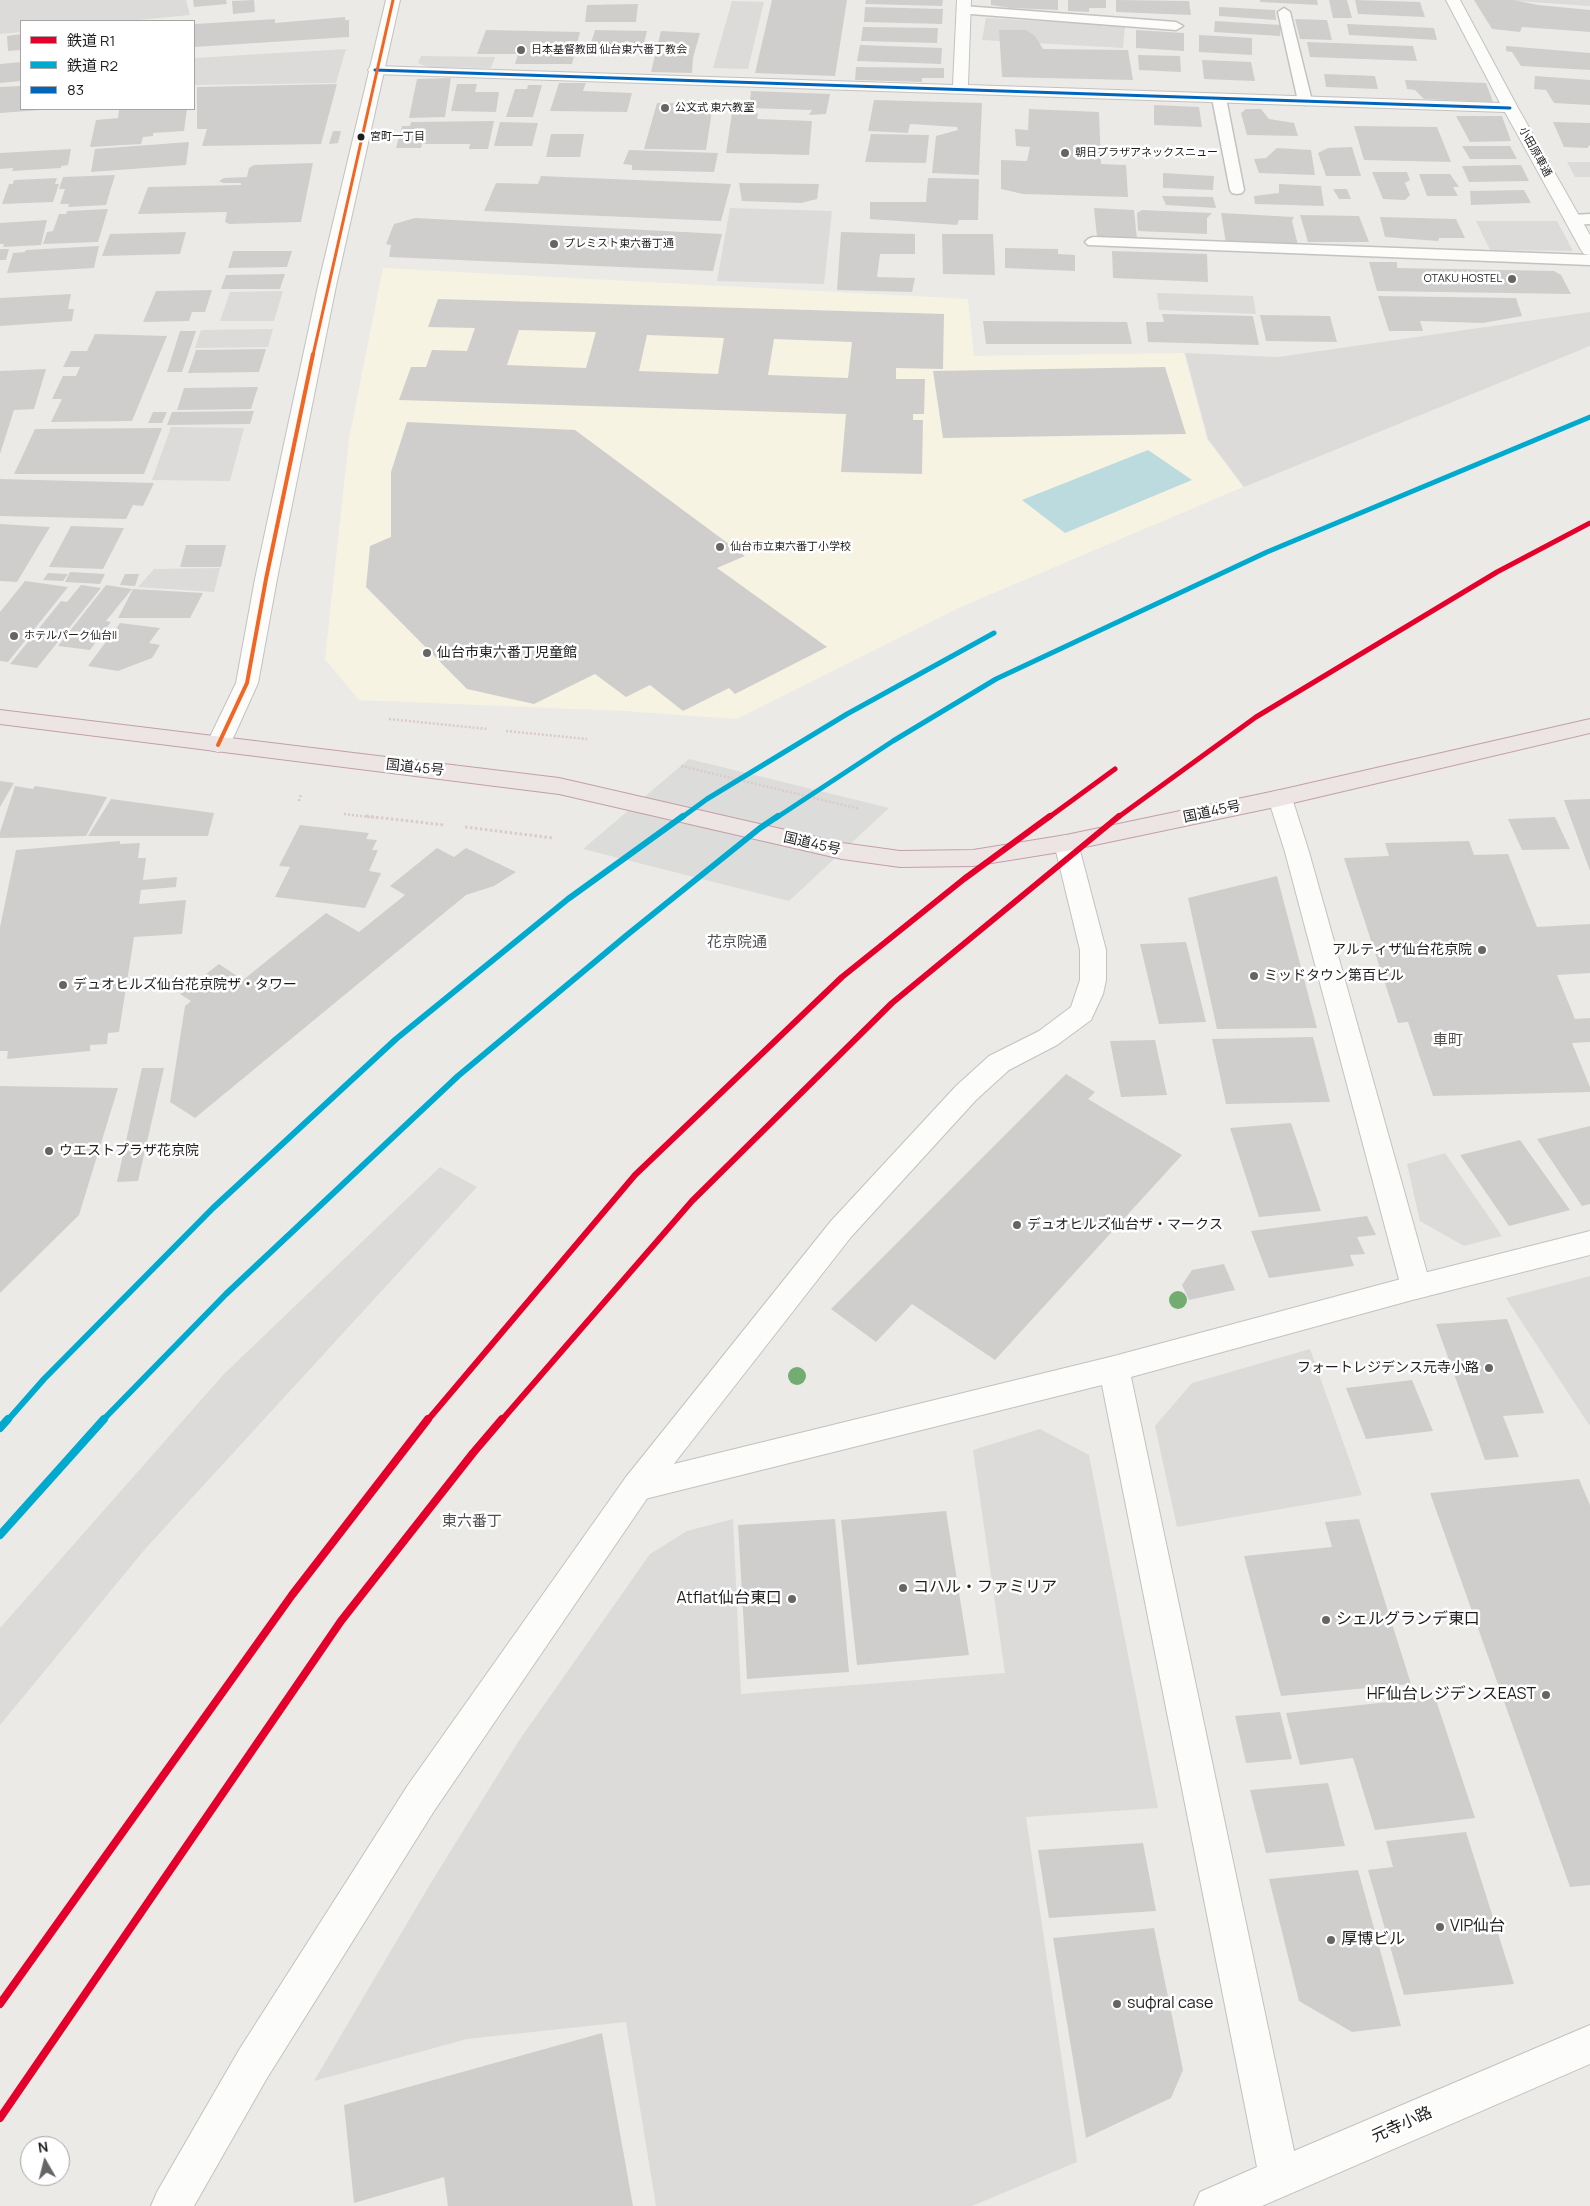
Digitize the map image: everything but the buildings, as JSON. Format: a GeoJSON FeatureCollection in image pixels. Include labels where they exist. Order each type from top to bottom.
{"type":"FeatureCollection","features":[{"type":"Feature","properties":{"kind":"highway","name":"国道45号"},"geometry":{"type":"LineString","coordinates":[[0,717],[559,786],[842,851],[900,858],[973,858],[1066,842],[1280,798],[1590,726]]}},
{"type":"Feature","properties":{"kind":"street"},"geometry":{"type":"LineString","coordinates":[[218,745],[247,683],[266,579],[327,286],[375,70],[393,0]]}},
{"type":"Feature","properties":{"kind":"street","name":"小田原車通"},"geometry":{"type":"LineString","coordinates":[[1453,0],[1510,108],[1590,250]]}},
{"type":"Feature","properties":{"kind":"street"},"geometry":{"type":"LineString","coordinates":[[960,89],[964,5]]}},
{"type":"Feature","properties":{"kind":"street"},"geometry":{"type":"LineString","coordinates":[[375,70],[1510,108]]}},
{"type":"Feature","properties":{"kind":"street"},"geometry":{"type":"LineString","coordinates":[[1280,798],[1300,861],[1416,1287]]}},
{"type":"Feature","properties":{"kind":"street"},"geometry":{"type":"LineString","coordinates":[[171,2206],[253,2064],[421,1798],[637,1487],[841,1229],[966,1093],[999,1063],[1048,1038],[1082,1013],[1090,994],[1093,980],[1094,950],[1066,842]]}},
{"type":"Feature","properties":{"kind":"street"},"geometry":{"type":"LineString","coordinates":[[637,1487],[1114,1370],[1416,1287],[1590,1242]]}},
{"type":"Feature","properties":{"kind":"street"},"geometry":{"type":"LineString","coordinates":[[1114,1370],[1280,2179]]}},
{"type":"Feature","properties":{"kind":"street","name":"元寺小路"},"geometry":{"type":"LineString","coordinates":[[1214,2206],[1590,2044]]}},
{"type":"Feature","properties":{"kind":"lane"},"geometry":{"type":"LineString","coordinates":[[964,5],[1176,26]]}},
{"type":"Feature","properties":{"kind":"lane"},"geometry":{"type":"LineString","coordinates":[[1284,12],[1305,101]]}},
{"type":"Feature","properties":{"kind":"lane"},"geometry":{"type":"LineString","coordinates":[[1219,98],[1237,190]]}},
{"type":"Feature","properties":{"kind":"lane"},"geometry":{"type":"LineString","coordinates":[[1573,220],[1590,219]]}},
{"type":"Feature","properties":{"kind":"lane"},"geometry":{"type":"LineString","coordinates":[[1093,242],[1590,260]]}},
{"type":"Feature","properties":{"kind":"path"},"geometry":{"type":"LineString","coordinates":[[389,719],[488,729]]}},
{"type":"Feature","properties":{"kind":"path"},"geometry":{"type":"LineString","coordinates":[[506,731],[587,739]]}},
{"type":"Feature","properties":{"kind":"path"},"geometry":{"type":"LineString","coordinates":[[681,766],[863,810]]}},
{"type":"Feature","properties":{"kind":"path"},"geometry":{"type":"LineString","coordinates":[[344,814],[444,825]]}},
{"type":"Feature","properties":{"kind":"path"},"geometry":{"type":"LineString","coordinates":[[465,827],[554,838]]}},
{"type":"Feature","properties":{"kind":"shaded area"},"geometry":{"type":"Polygon","coordinates":[[[0,0],[186,0],[190,15],[138,20],[20,20],[20,32],[0,34],[0,0]]]}},
{"type":"Feature","properties":{"kind":"shaded area"},"geometry":{"type":"Polygon","coordinates":[[[1502,0],[1590,0],[1590,6],[1502,0]]]}},
{"type":"Feature","properties":{"kind":"shaded area"},"geometry":{"type":"Polygon","coordinates":[[[732,1],[764,2],[748,69],[713,68],[732,1]]]}},
{"type":"Feature","properties":{"kind":"shaded area"},"geometry":{"type":"Polygon","coordinates":[[[986,18],[1125,26],[1123,48],[982,40],[986,18]]]}},
{"type":"Feature","properties":{"kind":"shaded area"},"geometry":{"type":"Polygon","coordinates":[[[346,49],[336,83],[195,85],[195,58],[346,49]]]}},
{"type":"Feature","properties":{"kind":"shaded area"},"geometry":{"type":"Polygon","coordinates":[[[421,56],[495,57],[491,68],[427,67],[418,63],[421,56]]]}},
{"type":"Feature","properties":{"kind":"shaded area"},"geometry":{"type":"Polygon","coordinates":[[[1567,162],[1590,162],[1590,177],[1575,177],[1567,162]]]}},
{"type":"Feature","properties":{"kind":"shaded area"},"geometry":{"type":"Polygon","coordinates":[[[730,208],[832,211],[824,284],[717,281],[730,208]]]}},
{"type":"Feature","properties":{"kind":"shaded area"},"geometry":{"type":"Polygon","coordinates":[[[1476,221],[1557,221],[1573,251],[1490,250],[1476,221]]]}},
{"type":"Feature","properties":{"kind":"shaded area","name":"仙台市立東六番丁小学校"},"geometry":{"type":"Polygon","coordinates":[[[383,268],[968,299],[974,356],[1184,353],[1207,439],[1243,487],[963,606],[737,719],[624,711],[359,700],[325,659],[349,439],[383,268]]]}},
{"type":"Feature","properties":{"kind":"shaded area"},"geometry":{"type":"Polygon","coordinates":[[[283,291],[274,321],[220,321],[230,292],[283,291]]]}},
{"type":"Feature","properties":{"kind":"shaded area"},"geometry":{"type":"Polygon","coordinates":[[[1157,293],[1253,296],[1256,314],[1159,310],[1157,293]]]}},
{"type":"Feature","properties":{"kind":"shaded area"},"geometry":{"type":"Polygon","coordinates":[[[1590,312],[1590,346],[1244,487],[1208,439],[1185,353],[1278,357],[1590,312]]]}},
{"type":"Feature","properties":{"kind":"shaded area"},"geometry":{"type":"Polygon","coordinates":[[[273,329],[268,347],[195,348],[201,330],[273,329]]]}},
{"type":"Feature","properties":{"kind":"shaded area"},"geometry":{"type":"Polygon","coordinates":[[[171,427],[244,428],[230,481],[152,480],[171,427]]]}},
{"type":"Feature","properties":{"kind":"shaded area"},"geometry":{"type":"Polygon","coordinates":[[[220,568],[214,592],[138,587],[154,569],[220,568]]]}},
{"type":"Feature","properties":{"kind":"shaded area"},"geometry":{"type":"Polygon","coordinates":[[[1445,1153],[1502,1236],[1464,1246],[1420,1221],[1407,1164],[1445,1153]]]}},
{"type":"Feature","properties":{"kind":"shaded area"},"geometry":{"type":"Polygon","coordinates":[[[440,1167],[477,1187],[146,1548],[0,1725],[0,1628],[223,1375],[440,1167]]]}},
{"type":"Feature","properties":{"kind":"shaded area"},"geometry":{"type":"Polygon","coordinates":[[[1590,1276],[1590,1424],[1589,1425],[1506,1298],[1590,1276]]]}},
{"type":"Feature","properties":{"kind":"shaded area"},"geometry":{"type":"Polygon","coordinates":[[[1310,1349],[1362,1495],[1177,1527],[1155,1426],[1192,1383],[1310,1349]]]}},
{"type":"Feature","properties":{"kind":"shaded area"},"geometry":{"type":"Polygon","coordinates":[[[1040,1429],[1089,1455],[1158,1808],[1026,1817],[1077,2162],[972,2206],[656,2206],[626,2022],[467,2039],[314,2081],[432,1881],[520,1739],[650,1554],[687,1531],[733,1519],[741,1694],[1005,1673],[973,1450],[1040,1429]]]}},
{"type":"Feature","properties":{"kind":"water"},"geometry":{"type":"Polygon","coordinates":[[[1148,450],[1192,480],[1065,533],[1022,500],[1148,450]]]}},
{"type":"Feature","properties":{"kind":"pier"},"geometry":{"type":"Polygon","coordinates":[[[689,759],[889,808],[789,901],[583,849],[689,759]]]}},
{"type":"Feature","properties":{"kind":"rail line","name":"R2"},"geometry":{"type":"LineString","coordinates":[[0,1535],[111,1411],[226,1294],[458,1076],[627,935],[760,828],[893,741],[996,679],[1267,552],[1590,417]]}},
{"type":"Feature","properties":{"kind":"rail line","name":"R1"},"geometry":{"type":"LineString","coordinates":[[0,2118],[341,1621],[473,1453],[692,1201],[892,1003],[1115,819],[1256,717],[1497,572],[1590,523]]}},
{"type":"Feature","properties":{"kind":"rail line","name":"R2"},"geometry":{"type":"LineString","coordinates":[[0,1428],[44,1379],[213,1208],[396,1039],[568,899],[707,799],[847,714],[994,633]]}},
{"type":"Feature","properties":{"kind":"rail line","name":"R1"},"geometry":{"type":"LineString","coordinates":[[0,2004],[292,1595],[423,1425],[635,1175],[842,977],[964,879],[1115,769]]}},
{"type":"Feature","properties":{"kind":"transit line"},"geometry":{"type":"LineString","coordinates":[[218,745],[247,683],[266,579],[327,286],[393,0]]}},
{"type":"Feature","properties":{"kind":"transit line","name":"83"},"geometry":{"type":"LineString","coordinates":[[375,70],[1510,108]]}},
{"type":"Feature","properties":{"kind":"place","name":"日本基督教団 仙台東六番丁教会"},"geometry":{"type":"Point","coordinates":[521,50]}},
{"type":"Feature","properties":{"kind":"place","name":"公文式 東六教室"},"geometry":{"type":"Point","coordinates":[665,108]}},
{"type":"Feature","properties":{"kind":"place","name":"宮町一丁目"},"geometry":{"type":"Point","coordinates":[361,137]}},
{"type":"Feature","properties":{"kind":"place","name":"朝日プラザアネックスニュー"},"geometry":{"type":"Point","coordinates":[1065,153]}},
{"type":"Feature","properties":{"kind":"place","name":"プレミスト東六番丁通"},"geometry":{"type":"Point","coordinates":[554,244]}},
{"type":"Feature","properties":{"kind":"place","name":"OTAKU HOSTEL"},"geometry":{"type":"Point","coordinates":[1512,279]}},
{"type":"Feature","properties":{"kind":"place","name":"仙台市立東六番丁小学校"},"geometry":{"type":"Point","coordinates":[720,547]}},
{"type":"Feature","properties":{"kind":"place","name":"ホテルパーク仙台II"},"geometry":{"type":"Point","coordinates":[14,636]}},
{"type":"Feature","properties":{"kind":"place","name":"仙台市東六番丁児童館"},"geometry":{"type":"Point","coordinates":[427,653]}},
{"type":"Feature","properties":{"kind":"place","name":"アルティザ仙台花京院"},"geometry":{"type":"Point","coordinates":[1482,950]}},
{"type":"Feature","properties":{"kind":"place","name":"ミッドタウン第百ビル"},"geometry":{"type":"Point","coordinates":[1254,976]}},
{"type":"Feature","properties":{"kind":"place","name":"デュオヒルズ仙台花京院ザ・タワー"},"geometry":{"type":"Point","coordinates":[63,985]}},
{"type":"Feature","properties":{"kind":"place","name":"ウエストプラザ花京院"},"geometry":{"type":"Point","coordinates":[49,1151]}},
{"type":"Feature","properties":{"kind":"place","name":"デュオヒルズ仙台ザ・マークス"},"geometry":{"type":"Point","coordinates":[1017,1225]}},
{"type":"Feature","properties":{"kind":"place","name":"フォートレジデンス元寺小路"},"geometry":{"type":"Point","coordinates":[1489,1368]}},
{"type":"Feature","properties":{"kind":"place","name":"コハル・ファミリア"},"geometry":{"type":"Point","coordinates":[903,1588]}},
{"type":"Feature","properties":{"kind":"place","name":"Atflat仙台東口"},"geometry":{"type":"Point","coordinates":[792,1599]}},
{"type":"Feature","properties":{"kind":"place","name":"シェルグランデ東口"},"geometry":{"type":"Point","coordinates":[1326,1620]}},
{"type":"Feature","properties":{"kind":"place","name":"HF仙台レジデンスEAST"},"geometry":{"type":"Point","coordinates":[1546,1695]}},
{"type":"Feature","properties":{"kind":"place","name":"VIP仙台"},"geometry":{"type":"Point","coordinates":[1440,1927]}},
{"type":"Feature","properties":{"kind":"place","name":"厚博ビル"},"geometry":{"type":"Point","coordinates":[1331,1940]}},
{"type":"Feature","properties":{"kind":"place","name":"suφral case"},"geometry":{"type":"Point","coordinates":[1117,2004]}},
{"type":"Feature","properties":{"kind":"district","name":"花京院通"},"geometry":{"type":"Point","coordinates":[737,943]}},
{"type":"Feature","properties":{"kind":"district","name":"車町"},"geometry":{"type":"Point","coordinates":[1448,1041]}},
{"type":"Feature","properties":{"kind":"district","name":"東六番丁"},"geometry":{"type":"Point","coordinates":[472,1522]}}]}
